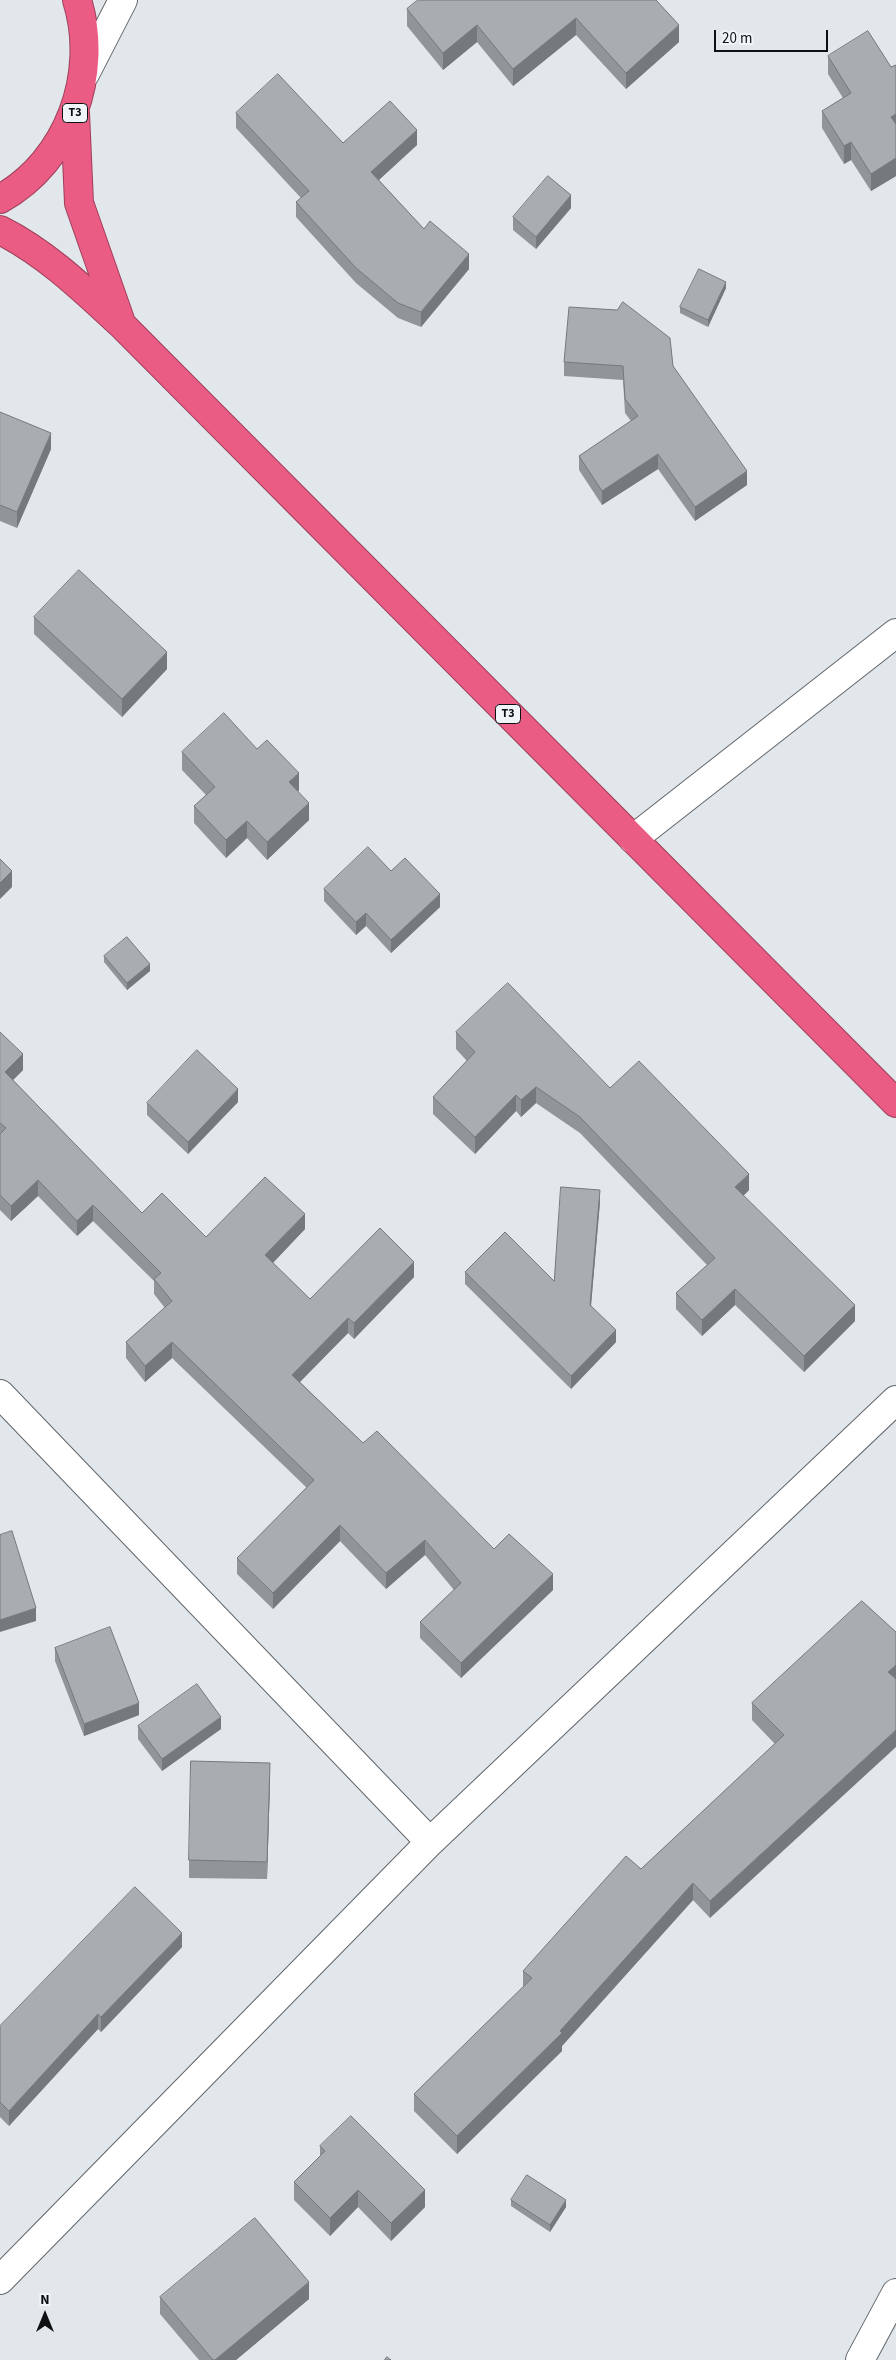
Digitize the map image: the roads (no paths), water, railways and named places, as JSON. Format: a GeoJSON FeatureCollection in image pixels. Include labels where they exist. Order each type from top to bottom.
{"type":"FeatureCollection","features":[{"type":"Feature","properties":{"kind":"highway","name":"T3"},"geometry":{"type":"LineString","coordinates":[[0,199],[14,191],[50,156],[75,113],[85,74],[84,21],[77,0]]}},
{"type":"Feature","properties":{"kind":"highway","name":"T3"},"geometry":{"type":"LineString","coordinates":[[75,113],[79,203],[121,324]]}},
{"type":"Feature","properties":{"kind":"highway","name":"T3"},"geometry":{"type":"LineString","coordinates":[[0,230],[19,240],[68,276],[121,324],[896,1103]]}},
{"type":"Feature","properties":{"kind":"street"},"geometry":{"type":"LineString","coordinates":[[85,74],[123,0]]}},
{"type":"Feature","properties":{"kind":"street"},"geometry":{"type":"LineString","coordinates":[[633,839],[896,633]]}},
{"type":"Feature","properties":{"kind":"street"},"geometry":{"type":"LineString","coordinates":[[0,1394],[430,1842]]}},
{"type":"Feature","properties":{"kind":"street"},"geometry":{"type":"LineString","coordinates":[[0,2280],[430,1842],[896,1400]]}},
{"type":"Feature","properties":{"kind":"street"},"geometry":{"type":"LineString","coordinates":[[860,2360],[896,2293]]}}]}
